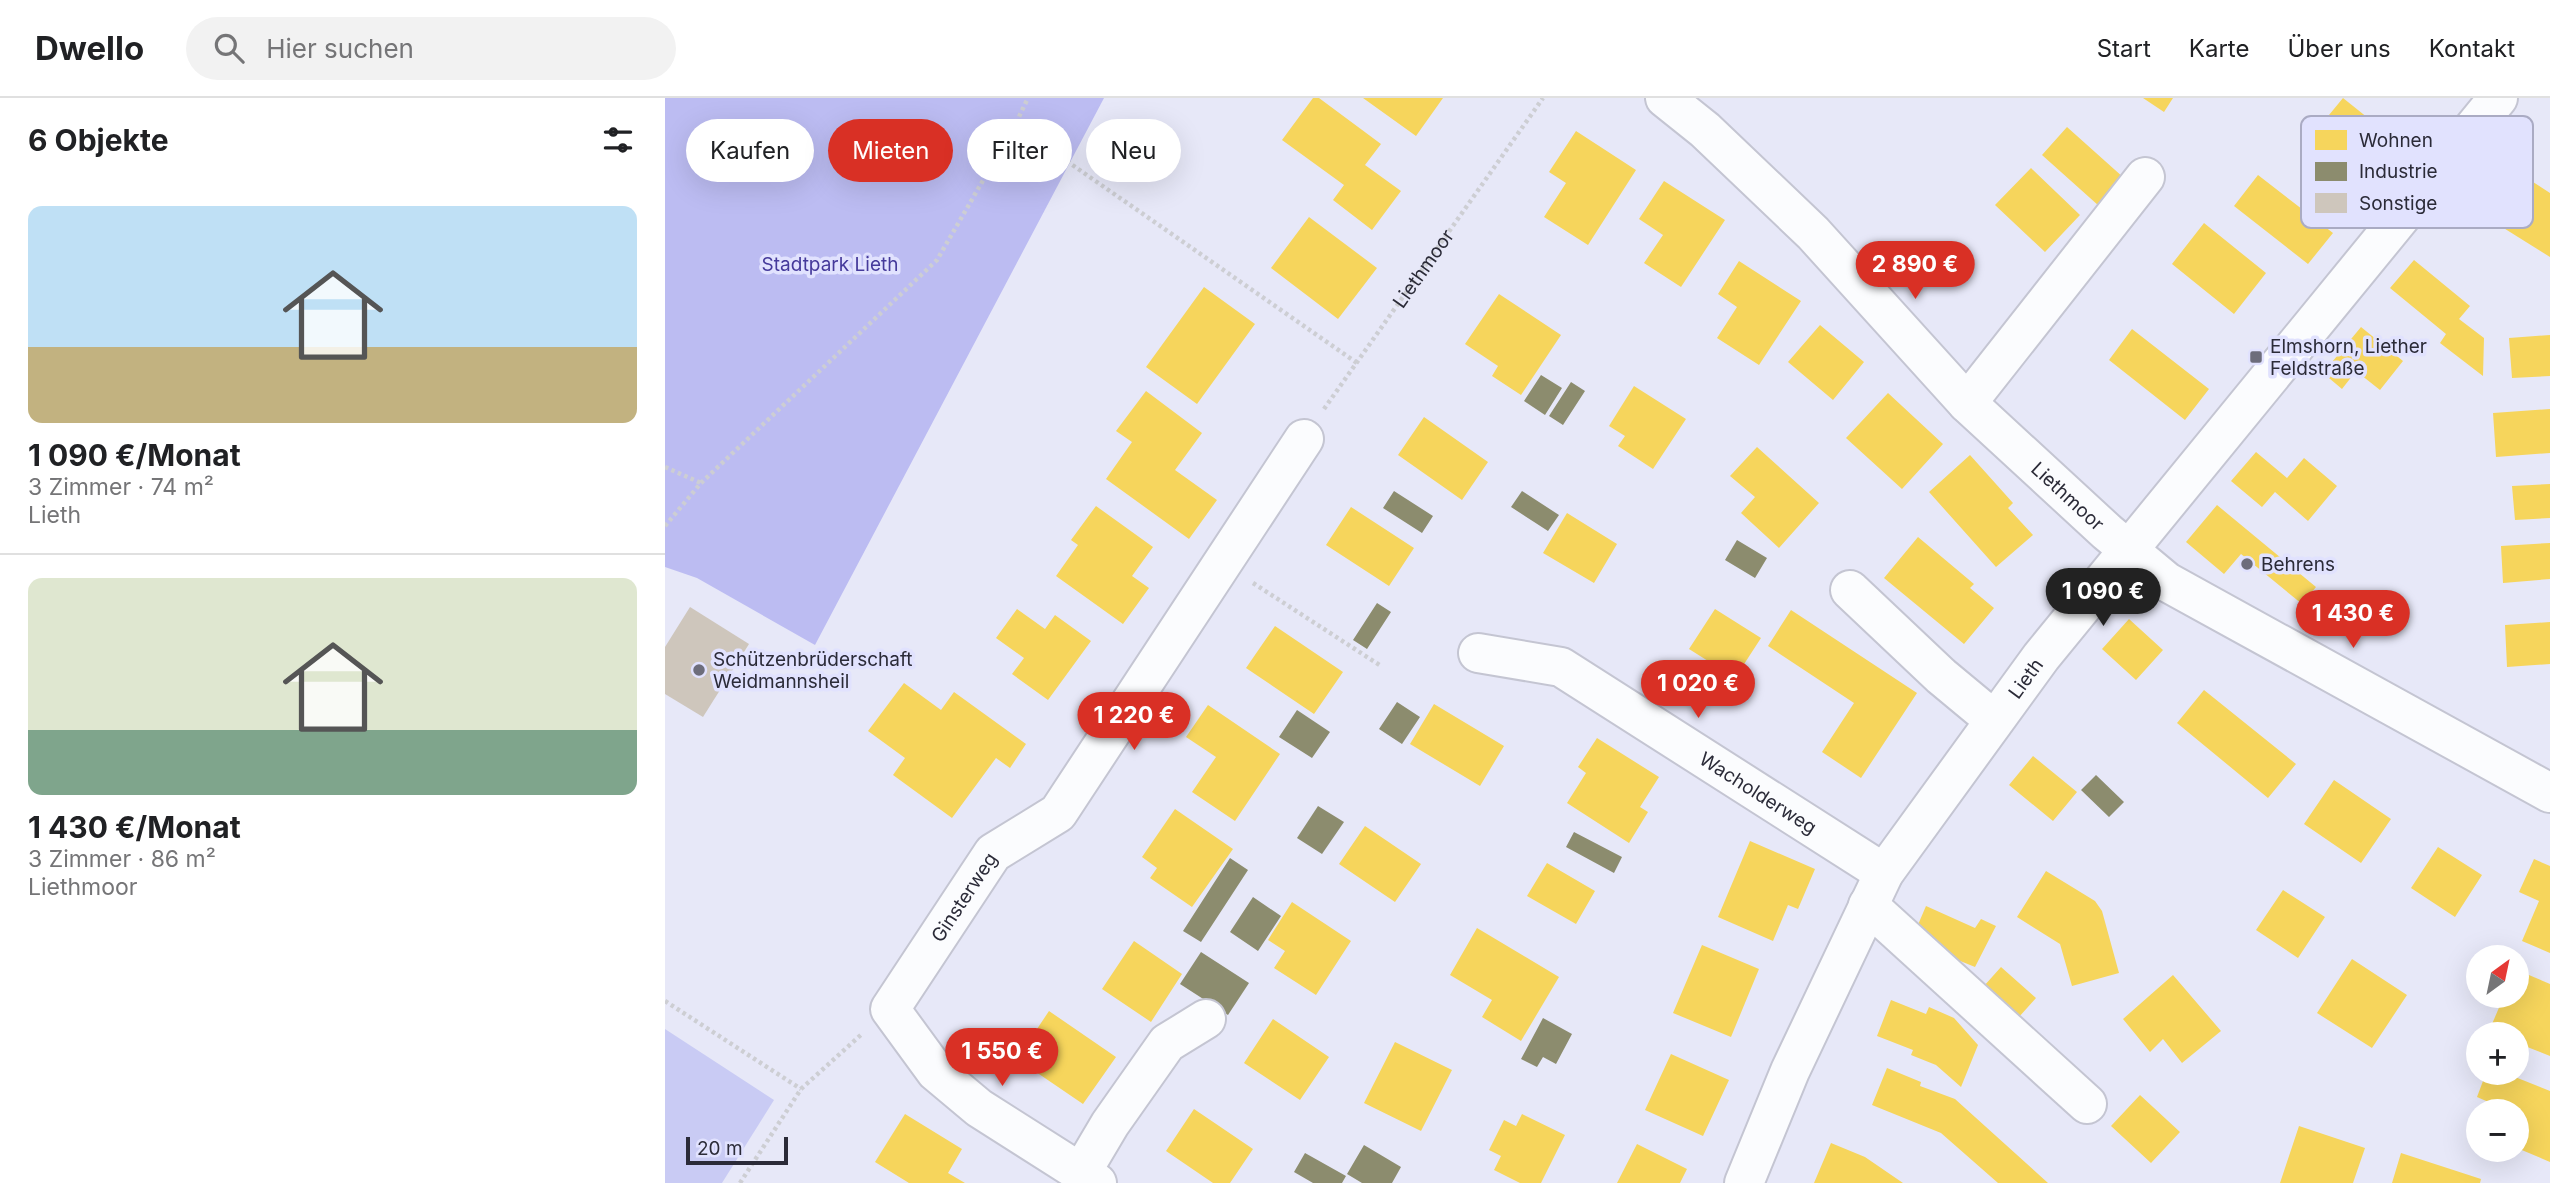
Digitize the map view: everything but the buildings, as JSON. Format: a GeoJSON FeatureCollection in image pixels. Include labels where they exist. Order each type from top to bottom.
{"type":"FeatureCollection","features":[{"type":"Feature","properties":{"kind":"street","name":"Liethmoor"},"geometry":{"type":"LineString","coordinates":[[1665,98],[1705,130],[1813,233],[1968,403],[2127,550],[2167,582],[2550,793]]}},
{"type":"Feature","properties":{"kind":"street","name":"Lieth"},"geometry":{"type":"LineString","coordinates":[[2483,116],[2498,98]]}},
{"type":"Feature","properties":{"kind":"street"},"geometry":{"type":"LineString","coordinates":[[1968,403],[2145,177]]}},
{"type":"Feature","properties":{"kind":"street","name":"Lieth"},"geometry":{"type":"LineString","coordinates":[[1744,1183],[1790,1071],[1876,889],[2041,657],[2391,228]]}},
{"type":"Feature","properties":{"kind":"street","name":"Ginsterweg"},"geometry":{"type":"LineString","coordinates":[[890,1009],[993,853],[1058,813],[1304,439]]}},
{"type":"Feature","properties":{"kind":"street"},"geometry":{"type":"LineString","coordinates":[[1850,590],[1941,676],[1994,720]]}},
{"type":"Feature","properties":{"kind":"street","name":"Wacholderweg"},"geometry":{"type":"LineString","coordinates":[[1478,653],[1561,667],[1876,889],[2087,1104]]}},
{"type":"Feature","properties":{"kind":"street"},"geometry":{"type":"LineString","coordinates":[[890,1009],[936,1072],[979,1108],[1089,1178],[1110,1124],[1167,1043],[1206,1019]]}},
{"type":"Feature","properties":{"kind":"path"},"geometry":{"type":"LineString","coordinates":[[1018,119],[1028,98]]}},
{"type":"Feature","properties":{"kind":"path","name":"Liethmoor"},"geometry":{"type":"LineString","coordinates":[[1304,439],[1543,98]]}},
{"type":"Feature","properties":{"kind":"path"},"geometry":{"type":"LineString","coordinates":[[1072,165],[1357,363]]}},
{"type":"Feature","properties":{"kind":"path"},"geometry":{"type":"LineString","coordinates":[[665,526],[701,483],[937,260],[982,182]]}},
{"type":"Feature","properties":{"kind":"path"},"geometry":{"type":"LineString","coordinates":[[665,467],[701,483]]}},
{"type":"Feature","properties":{"kind":"path"},"geometry":{"type":"LineString","coordinates":[[1224,564],[1381,666]]}},
{"type":"Feature","properties":{"kind":"path"},"geometry":{"type":"LineString","coordinates":[[665,1001],[801,1089]]}},
{"type":"Feature","properties":{"kind":"path"},"geometry":{"type":"LineString","coordinates":[[740,1183],[801,1089],[890,1009]]}},
{"type":"Feature","properties":{"kind":"shaded area"},"geometry":{"type":"Polygon","coordinates":[[[665,1029],[774,1100],[722,1183],[665,1183],[665,1029]]]}},
{"type":"Feature","properties":{"kind":"green space","name":"Stadtpark Lieth"},"geometry":{"type":"Polygon","coordinates":[[[665,98],[1104,98],[1093,119],[1086,119],[1086,132],[1072,159],[1072,119],[967,119],[967,182],[1060,182],[815,645],[697,578],[665,567],[665,98]]]}},
{"type":"Feature","properties":{"kind":"place","name":"Elmshorn, Liether Feldstraße"},"geometry":{"type":"Point","coordinates":[2256,357]}},
{"type":"Feature","properties":{"kind":"place","name":"Behrens"},"geometry":{"type":"Point","coordinates":[2247,564]}},
{"type":"Feature","properties":{"kind":"place","name":"Schützenbrüderschaft Weidmannsheil"},"geometry":{"type":"Point","coordinates":[699,670]}}]}
